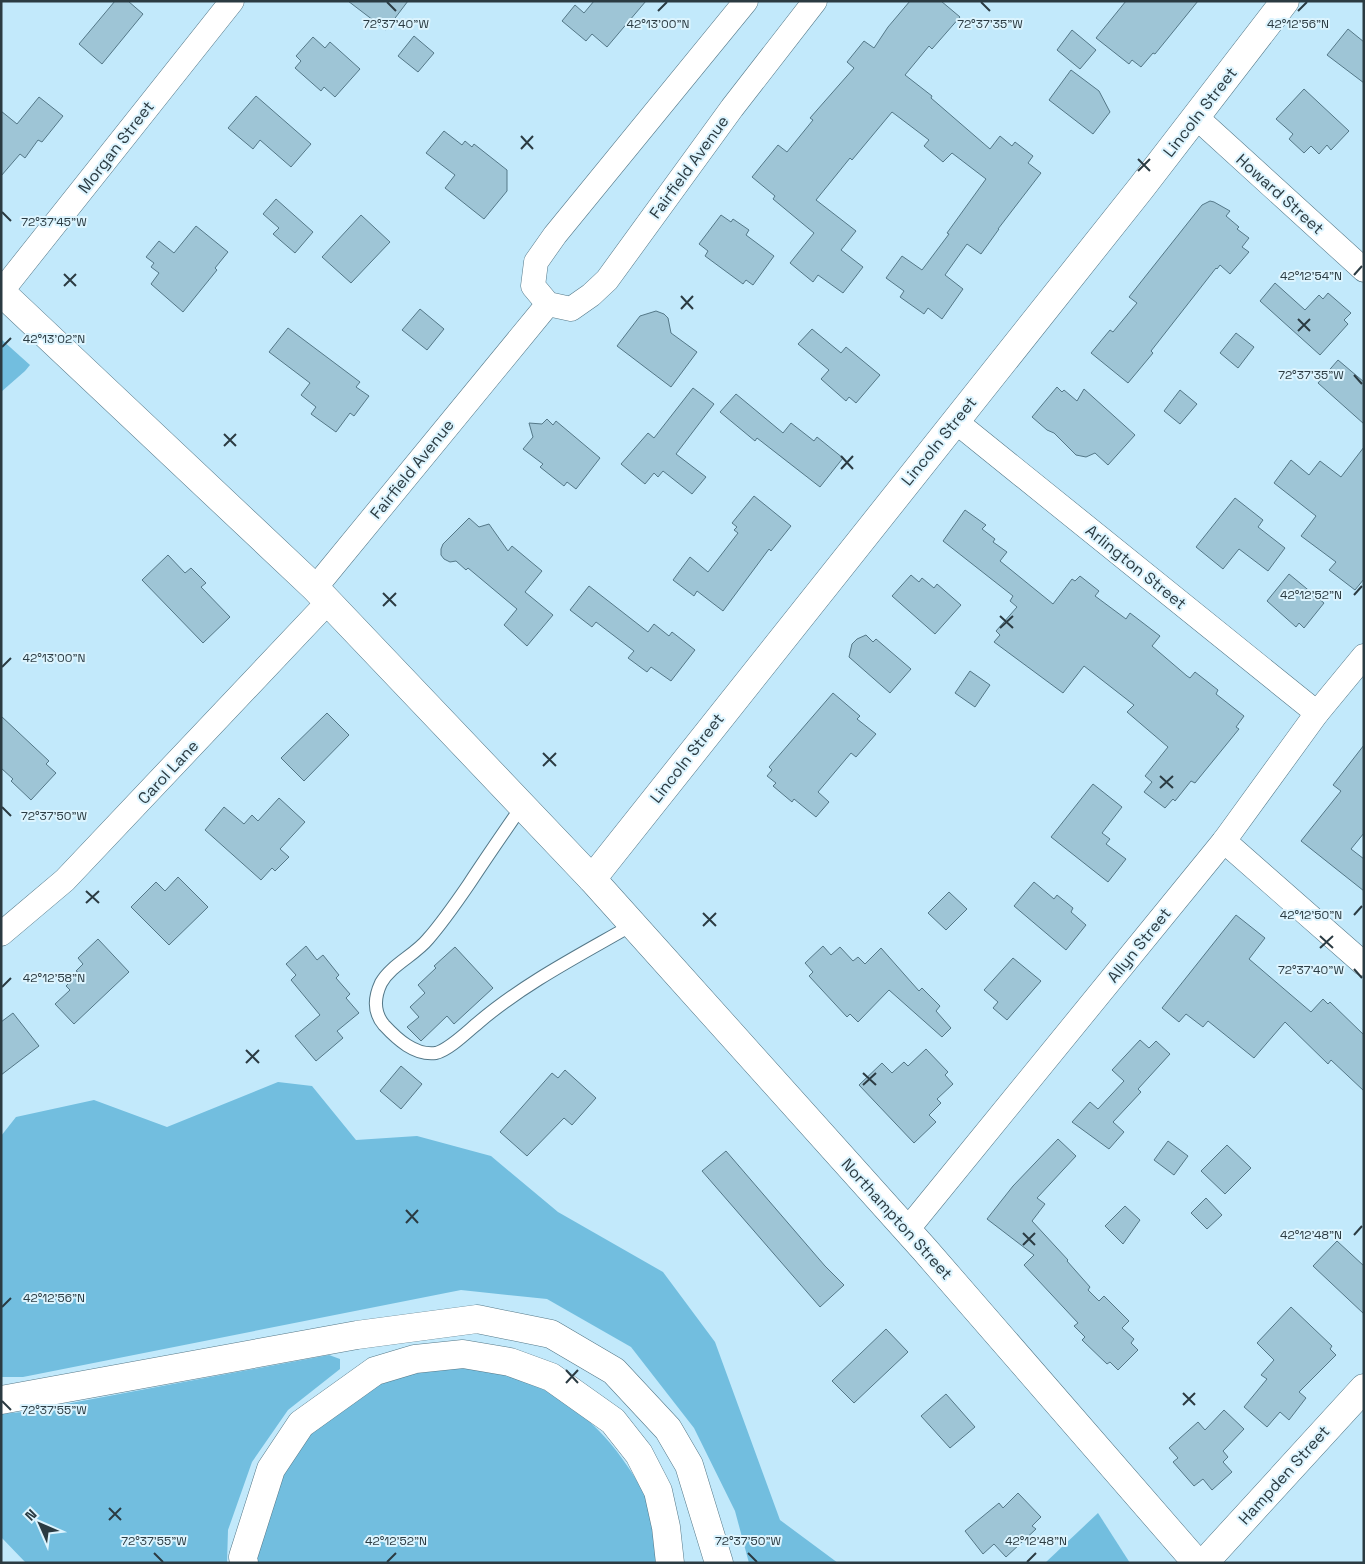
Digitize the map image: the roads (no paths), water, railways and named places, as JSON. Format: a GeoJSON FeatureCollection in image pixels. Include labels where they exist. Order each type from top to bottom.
{"type":"FeatureCollection","features":[{"type":"Feature","properties":{"kind":"main road","name":"Lincoln Street"},"geometry":{"type":"LineString","coordinates":[[592,879],[1196,117],[1285,1]]}},
{"type":"Feature","properties":{"kind":"main road","name":"Northampton Street"},"geometry":{"type":"LineString","coordinates":[[1,292],[321,595],[592,879],[907,1230],[1197,1563]]}},
{"type":"Feature","properties":{"kind":"main road"},"geometry":{"type":"LineString","coordinates":[[1,1400],[357,1335],[477,1319],[552,1334],[614,1371],[668,1429],[689,1465],[719,1563]]}},
{"type":"Feature","properties":{"kind":"main road"},"geometry":{"type":"LineString","coordinates":[[244,1563],[243,1557],[271,1469],[301,1424],[375,1371],[415,1359],[463,1354],[510,1362],[551,1377],[613,1421],[639,1454],[658,1491],[666,1527],[670,1563]]}},
{"type":"Feature","properties":{"kind":"main road","name":"Hampden Street"},"geometry":{"type":"LineString","coordinates":[[1204,1563],[1364,1388]]}},
{"type":"Feature","properties":{"kind":"street","name":"Morgan Street"},"geometry":{"type":"LineString","coordinates":[[1,292],[232,1]]}},
{"type":"Feature","properties":{"kind":"street"},"geometry":{"type":"LineString","coordinates":[[548,304],[533,286],[536,262],[555,235],[746,1]]}},
{"type":"Feature","properties":{"kind":"street","name":"Fairfield Avenue"},"geometry":{"type":"LineString","coordinates":[[321,595],[548,304],[571,309],[592,295],[607,280],[732,108],[816,1]]}},
{"type":"Feature","properties":{"kind":"street","name":"Howard Street"},"geometry":{"type":"LineString","coordinates":[[1196,117],[1364,270]]}},
{"type":"Feature","properties":{"kind":"street","name":"Arlington Street"},"geometry":{"type":"LineString","coordinates":[[955,421],[1318,713]]}},
{"type":"Feature","properties":{"kind":"street","name":"Carol Lane"},"geometry":{"type":"LineString","coordinates":[[1,934],[65,880],[321,595]]}},
{"type":"Feature","properties":{"kind":"street","name":"Allyn Street"},"geometry":{"type":"LineString","coordinates":[[907,1230],[1224,841],[1318,713],[1364,656]]}},
{"type":"Feature","properties":{"kind":"street"},"geometry":{"type":"LineString","coordinates":[[1224,841],[1364,964]]}},
{"type":"Feature","properties":{"kind":"lane"},"geometry":{"type":"LineString","coordinates":[[522,806],[444,920],[427,941],[388,974],[382,982],[375,999],[375,1007],[381,1021],[392,1034],[414,1050],[436,1053],[461,1037],[493,1010],[526,987],[632,925]]}}]}
